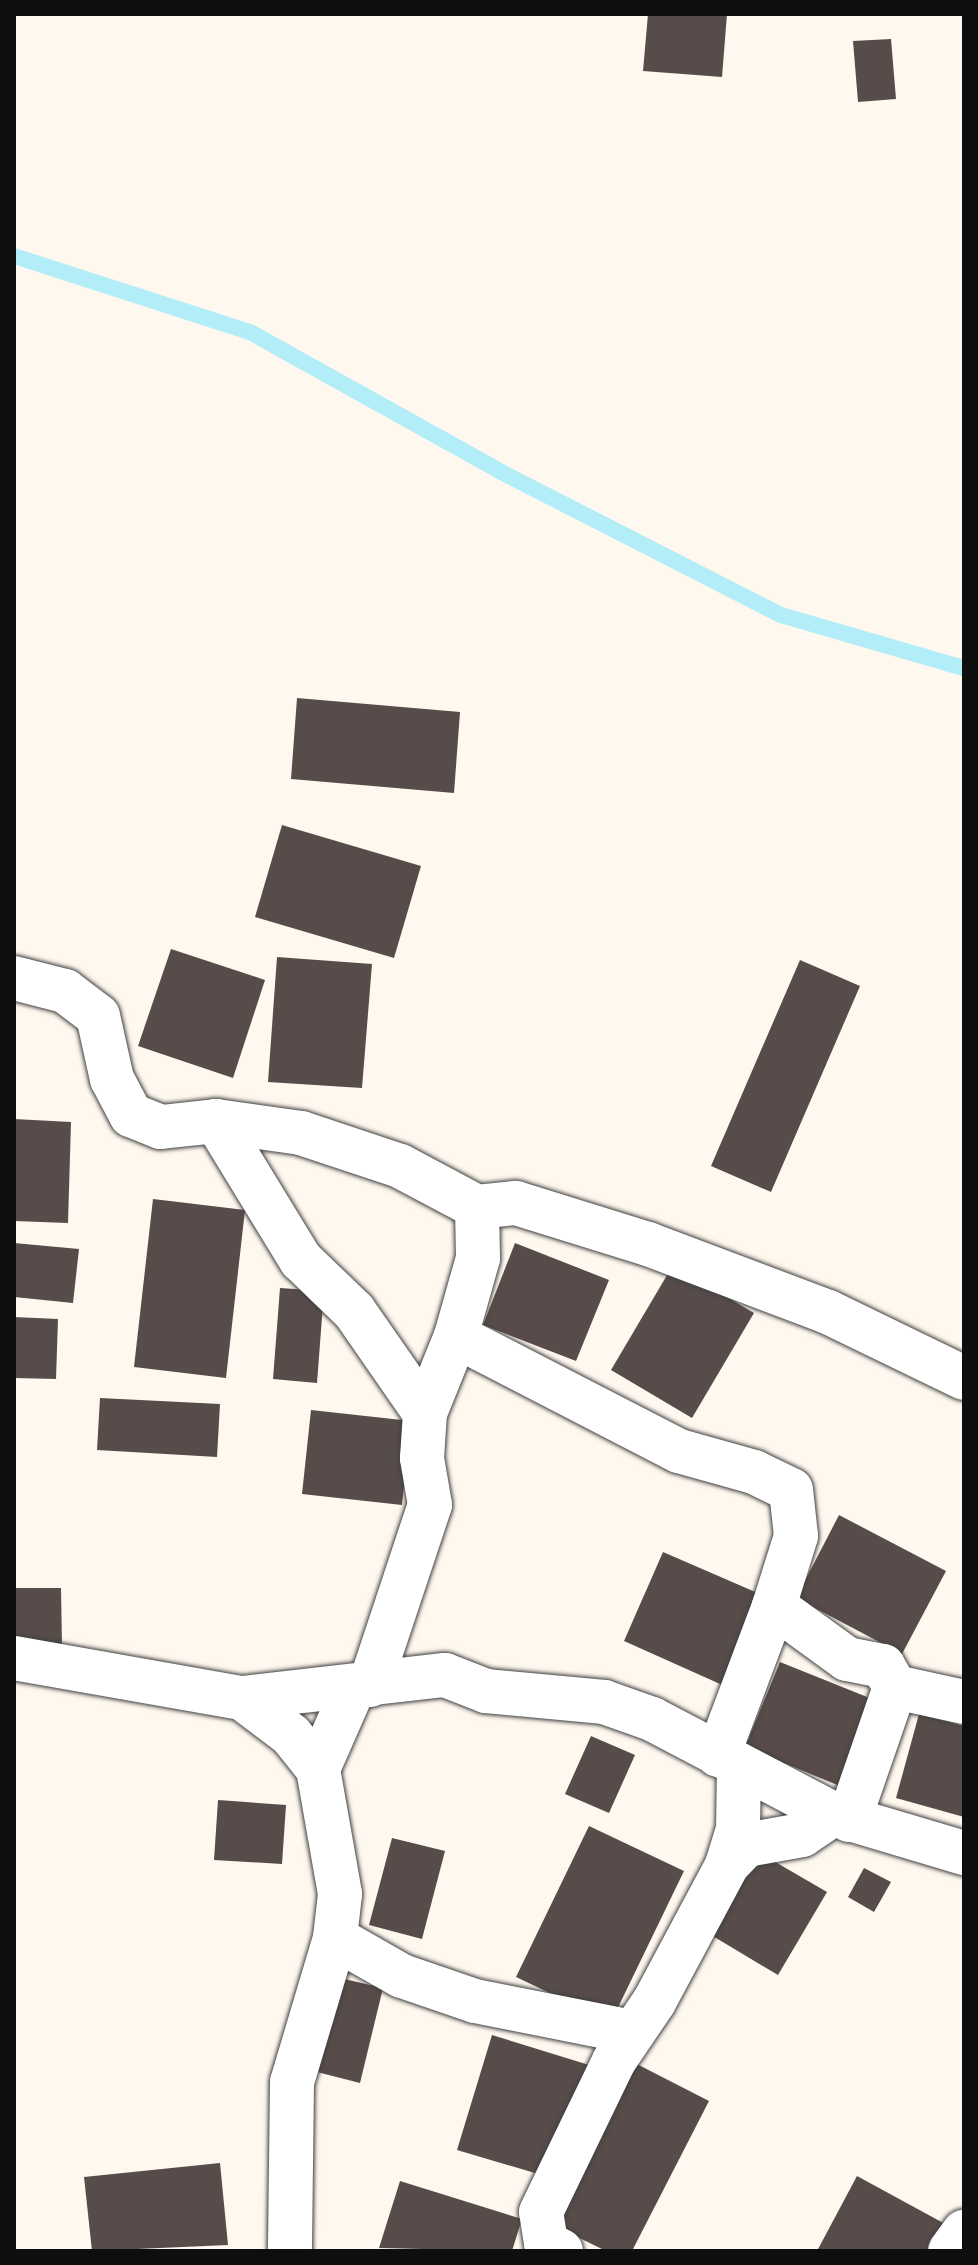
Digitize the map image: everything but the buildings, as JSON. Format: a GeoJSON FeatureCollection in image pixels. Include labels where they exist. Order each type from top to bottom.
{"type":"FeatureCollection","features":[{"type":"Feature","properties":{"kind":"street"},"geometry":{"type":"LineString","coordinates":[[14,978],[65,991],[98,1016],[112,1079],[131,1115],[161,1127],[216,1121],[301,1133],[400,1166],[477,1207],[516,1203],[648,1244],[828,1312],[964,1378]]}},
{"type":"Feature","properties":{"kind":"street"},"geometry":{"type":"LineString","coordinates":[[216,1121],[301,1260],[354,1311],[425,1413]]}},
{"type":"Feature","properties":{"kind":"street"},"geometry":{"type":"LineString","coordinates":[[318,1769],[362,1686],[430,1505],[422,1458],[425,1413],[456,1336],[478,1258],[477,1207]]}},
{"type":"Feature","properties":{"kind":"street"},"geometry":{"type":"LineString","coordinates":[[456,1336],[679,1451],[754,1472],[791,1490],[796,1536],[729,1761],[738,1830],[727,1865],[654,2002],[631,2032],[541,2212],[546,2243],[561,2251]]}},
{"type":"Feature","properties":{"kind":"street"},"geometry":{"type":"LineString","coordinates":[[774,1606],[847,1659],[883,1666],[895,1687],[964,1702]]}},
{"type":"Feature","properties":{"kind":"street"},"geometry":{"type":"LineString","coordinates":[[14,1658],[242,1698],[445,1675],[486,1691],[604,1702],[652,1719],[841,1817],[964,1853]]}},
{"type":"Feature","properties":{"kind":"street"},"geometry":{"type":"LineString","coordinates":[[727,1865],[746,1845],[802,1835],[841,1817],[895,1687]]}},
{"type":"Feature","properties":{"kind":"street"},"geometry":{"type":"LineString","coordinates":[[242,1698],[291,1735],[318,1769],[340,1894],[335,1938],[292,2082],[290,2251]]}},
{"type":"Feature","properties":{"kind":"street"},"geometry":{"type":"LineString","coordinates":[[335,1938],[402,1976],[475,2001],[631,2032]]}},
{"type":"Feature","properties":{"kind":"street"},"geometry":{"type":"LineString","coordinates":[[950,2251],[964,2232]]}},
{"type":"Feature","properties":{"kind":"waterway"},"geometry":{"type":"LineString","coordinates":[[14,256],[250,332],[509,476],[781,615],[964,668]]}}]}
